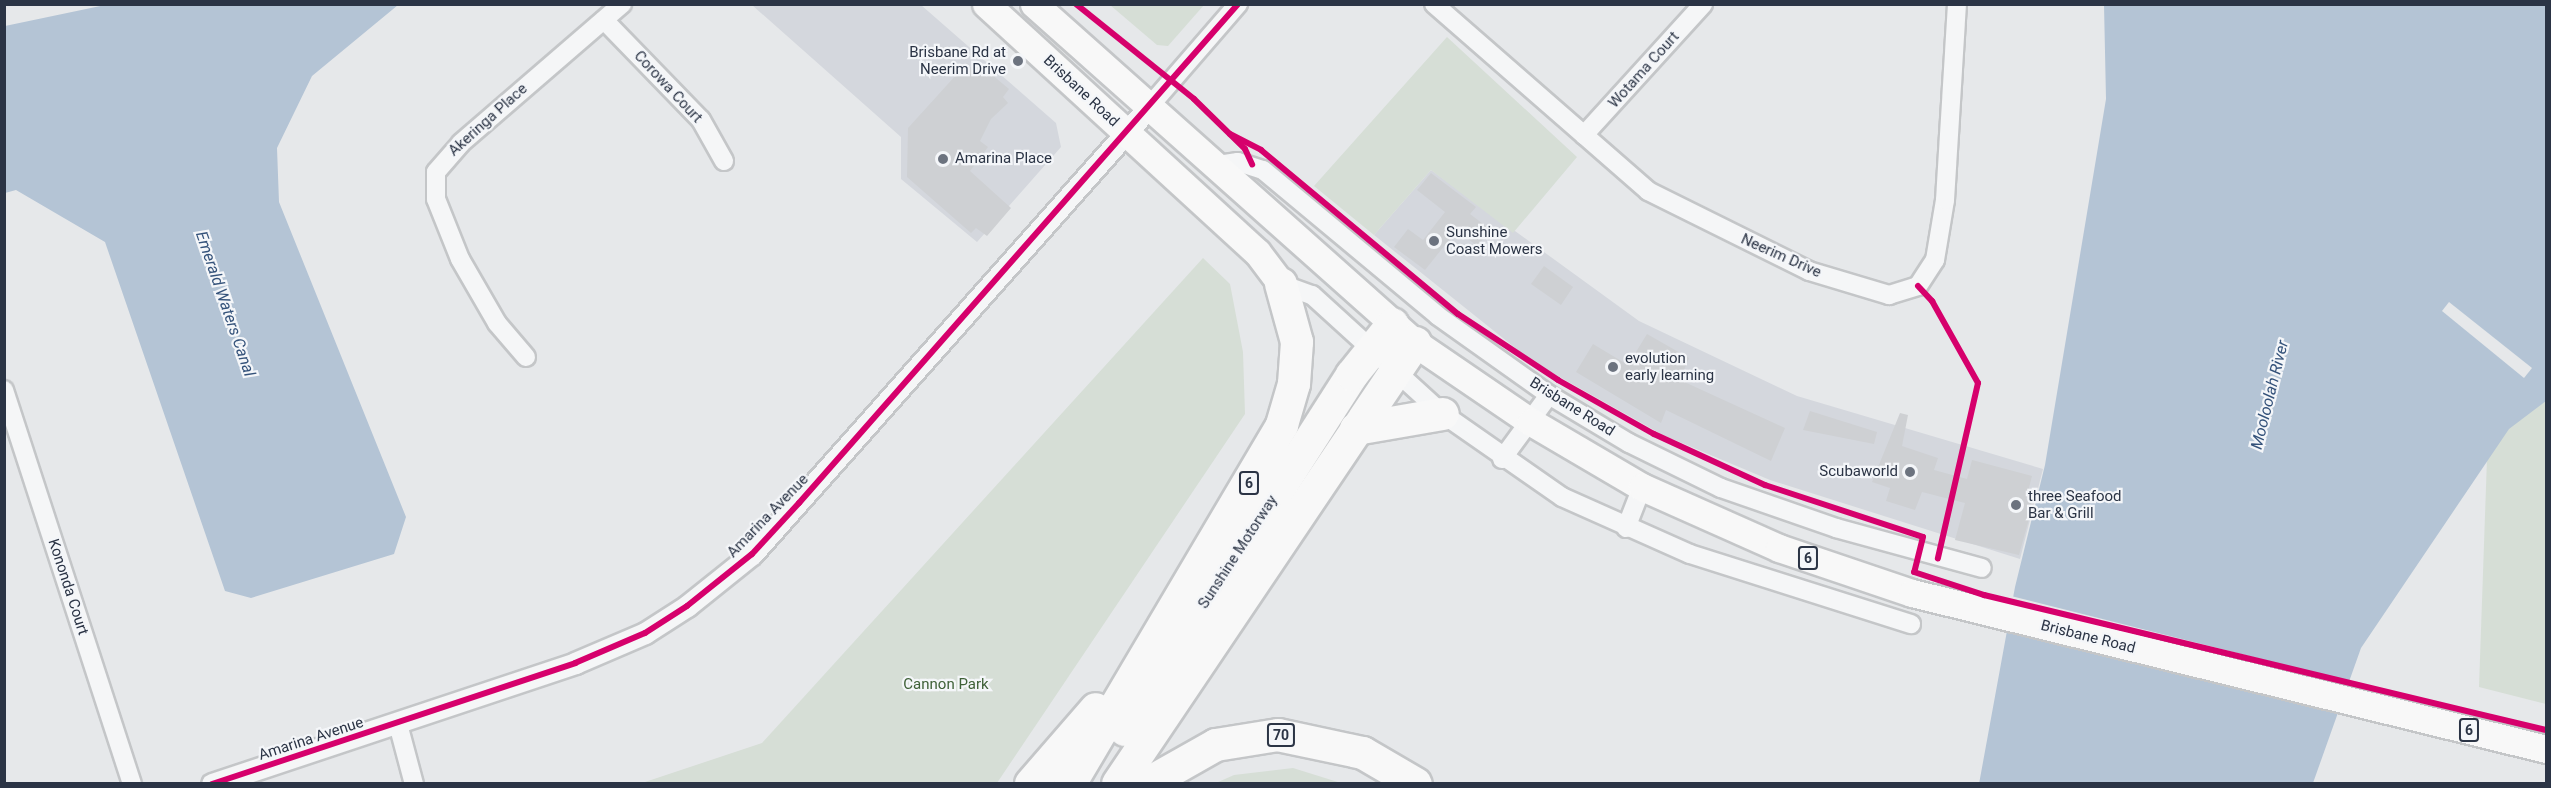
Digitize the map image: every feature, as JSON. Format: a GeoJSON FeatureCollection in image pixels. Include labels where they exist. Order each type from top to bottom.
{"type":"FeatureCollection","features":[{"type":"Feature","properties":{"kind":"highway","name":"6"},"geometry":{"type":"LineString","coordinates":[[1070,783],[1137,664],[1282,425],[1294,384],[1297,342],[1281,284]]}},
{"type":"Feature","properties":{"kind":"highway","name":"Sunshine Motorway"},"geometry":{"type":"LineString","coordinates":[[1090,783],[1373,349],[1404,334]]}},
{"type":"Feature","properties":{"kind":"highway","name":"Sunshine Motorway"},"geometry":{"type":"LineString","coordinates":[[1118,783],[1396,370],[1404,334]]}},
{"type":"Feature","properties":{"kind":"highway"},"geometry":{"type":"LineString","coordinates":[[1356,429],[1443,414]]}},
{"type":"Feature","properties":{"kind":"highway"},"geometry":{"type":"LineString","coordinates":[[1031,783],[1137,664]]}},
{"type":"Feature","properties":{"kind":"highway","name":"70"},"geometry":{"type":"LineString","coordinates":[[1147,783],[1216,745],[1278,735],[1363,753],[1416,783]]}},
{"type":"Feature","properties":{"kind":"main road","name":"Brisbane Road"},"geometry":{"type":"LineString","coordinates":[[986,4],[1257,252],[1281,284]]}},
{"type":"Feature","properties":{"kind":"main road","name":"Brisbane Road"},"geometry":{"type":"LineString","coordinates":[[1034,4],[1212,166],[1404,334],[1531,422],[1642,487],[1837,569],[1980,611],[2547,749]]}},
{"type":"Feature","properties":{"kind":"street","name":"Akeringa Place"},"geometry":{"type":"LineString","coordinates":[[526,357],[497,323],[460,259],[436,199],[436,172],[461,143],[622,4]]}},
{"type":"Feature","properties":{"kind":"street"},"geometry":{"type":"LineString","coordinates":[[1148,108],[1238,4]]}},
{"type":"Feature","properties":{"kind":"street","name":"Neerim Drive"},"geometry":{"type":"LineString","coordinates":[[1434,4],[1648,191],[1809,271],[1889,295],[1918,286],[1935,260],[1945,200],[1957,4]]}},
{"type":"Feature","properties":{"kind":"street","name":"Wotama Court"},"geometry":{"type":"LineString","coordinates":[[1584,135],[1703,4]]}},
{"type":"Feature","properties":{"kind":"street","name":"Corowa Court"},"geometry":{"type":"LineString","coordinates":[[604,20],[701,120],[724,161]]}},
{"type":"Feature","properties":{"kind":"street","name":"Amarina Avenue"},"geometry":{"type":"LineString","coordinates":[[212,783],[398,723],[614,648],[722,579],[799,503],[1148,108]]}},
{"type":"Feature","properties":{"kind":"street","name":"Brisbane Road"},"geometry":{"type":"LineString","coordinates":[[1212,166],[1238,162],[1263,170],[1394,282],[1550,395],[1721,488],[1836,528],[1982,568]]}},
{"type":"Feature","properties":{"kind":"street"},"geometry":{"type":"LineString","coordinates":[[1281,284],[1312,295],[1443,414],[1502,459],[1626,528],[1744,574],[1911,624]]}},
{"type":"Feature","properties":{"kind":"street","name":"Kononda Court"},"geometry":{"type":"LineString","coordinates":[[4,390],[132,783]]}},
{"type":"Feature","properties":{"kind":"street"},"geometry":{"type":"LineString","coordinates":[[1502,459],[1550,395]]}},
{"type":"Feature","properties":{"kind":"street"},"geometry":{"type":"LineString","coordinates":[[1626,528],[1642,487]]}},
{"type":"Feature","properties":{"kind":"street"},"geometry":{"type":"LineString","coordinates":[[398,723],[414,783]]}},
{"type":"Feature","properties":{"kind":"shaded area"},"geometry":{"type":"Polygon","coordinates":[[[752,5],[921,5],[1056,123],[1061,147],[977,242],[901,179],[901,137],[752,5]]]}},
{"type":"Feature","properties":{"kind":"shaded area"},"geometry":{"type":"Polygon","coordinates":[[[1431,170],[1639,321],[1797,396],[2043,469],[2020,559],[1770,480],[1663,435],[1533,362],[1374,235],[1431,170]]]}},
{"type":"Feature","properties":{"kind":"green space"},"geometry":{"type":"Polygon","coordinates":[[[1110,5],[1204,5],[1168,46],[1157,45],[1110,5]]]}},
{"type":"Feature","properties":{"kind":"green space"},"geometry":{"type":"Polygon","coordinates":[[[1447,37],[1577,157],[1513,233],[1431,170],[1374,235],[1314,186],[1447,37]]]}},
{"type":"Feature","properties":{"kind":"green space","name":"Cannon Park"},"geometry":{"type":"Polygon","coordinates":[[[1203,258],[1230,284],[1243,352],[1245,414],[997,783],[642,783],[762,743],[1203,258]]]}},
{"type":"Feature","properties":{"kind":"green space"},"geometry":{"type":"Polygon","coordinates":[[[2546,341],[2546,704],[2479,687],[2489,401],[2546,341]]]}},
{"type":"Feature","properties":{"kind":"green space"},"geometry":{"type":"Polygon","coordinates":[[[1293,768],[1341,783],[1216,783],[1234,775],[1293,768]]]}},
{"type":"Feature","properties":{"kind":"water","name":"Emerald Waters Canal"},"geometry":{"type":"Polygon","coordinates":[[[110,4],[398,5],[312,76],[277,148],[279,202],[406,517],[394,554],[251,598],[225,591],[105,242],[16,190],[5,193],[5,26],[110,4]]]}},
{"type":"Feature","properties":{"kind":"water","name":"Mooloolah River"},"geometry":{"type":"Polygon","coordinates":[[[2104,5],[2546,5],[2546,401],[2509,429],[2361,648],[2313,783],[1979,784],[2015,587],[2045,465],[2106,99],[2104,5]]]}},
{"type":"Feature","properties":{"kind":"pier"},"geometry":{"type":"Polygon","coordinates":[[[2449,302],[2532,368],[2524,378],[2442,311],[2449,302]]]}},
{"type":"Feature","properties":{"kind":"pier"},"geometry":{"type":"Polygon","coordinates":[[[2011,596],[2352,682],[2342,712],[2005,628],[2011,596]]]}},
{"type":"Feature","properties":{"kind":"building","name":"Amarina Place"},"geometry":{"type":"Polygon","coordinates":[[[967,63],[973,70],[979,64],[1009,89],[1003,97],[1008,103],[991,119],[980,141],[988,147],[970,171],[1011,208],[987,236],[976,228],[971,233],[907,177],[908,128],[967,63]]]}},
{"type":"Feature","properties":{"kind":"building"},"geometry":{"type":"Polygon","coordinates":[[[1431,173],[1476,207],[1470,214],[1491,230],[1477,246],[1457,230],[1425,270],[1394,247],[1408,229],[1423,240],[1445,212],[1417,190],[1431,173]]]}},
{"type":"Feature","properties":{"kind":"building"},"geometry":{"type":"Polygon","coordinates":[[[1544,266],[1573,287],[1561,305],[1531,284],[1544,266]]]}},
{"type":"Feature","properties":{"kind":"building"},"geometry":{"type":"Polygon","coordinates":[[[1647,334],[1689,358],[1680,380],[1785,428],[1771,461],[1666,410],[1661,423],[1576,372],[1593,344],[1628,365],[1647,334]]]}},
{"type":"Feature","properties":{"kind":"building"},"geometry":{"type":"Polygon","coordinates":[[[1810,411],[1877,432],[1874,444],[1803,430],[1810,411]]]}},
{"type":"Feature","properties":{"kind":"building"},"geometry":{"type":"Polygon","coordinates":[[[1900,413],[1908,415],[1902,446],[1938,458],[1934,470],[1967,479],[1972,460],[2032,476],[2026,499],[2034,501],[2019,555],[1955,540],[1965,503],[1922,492],[1915,510],[1886,501],[1890,488],[1872,482],[1900,413]]]}},
{"type":"Feature","properties":{"kind":"cycle path"},"geometry":{"type":"LineString","coordinates":[[1076,4],[1194,99],[1245,149],[1252,164]]}},
{"type":"Feature","properties":{"kind":"cycle path"},"geometry":{"type":"LineString","coordinates":[[212,784],[575,663],[645,633],[687,606],[752,554],[799,503],[1238,4]]}},
{"type":"Feature","properties":{"kind":"cycle path"},"geometry":{"type":"LineString","coordinates":[[1230,134],[1261,150],[1458,314],[1558,380],[1654,434],[1765,485],[1923,537],[1914,572],[1984,595],[2546,730]]}},
{"type":"Feature","properties":{"kind":"cycle path"},"geometry":{"type":"LineString","coordinates":[[1918,286],[1932,301],[1978,383],[1938,558]]}},
{"type":"Feature","properties":{"kind":"place","name":"Brisbane Rd at Neerim Drive"},"geometry":{"type":"Point","coordinates":[1018,61]}},
{"type":"Feature","properties":{"kind":"place","name":"Amarina Place"},"geometry":{"type":"Point","coordinates":[943,159]}},
{"type":"Feature","properties":{"kind":"place","name":"Sunshine Coast Mowers"},"geometry":{"type":"Point","coordinates":[1434,241]}},
{"type":"Feature","properties":{"kind":"place","name":"evolution early learning"},"geometry":{"type":"Point","coordinates":[1613,367]}},
{"type":"Feature","properties":{"kind":"place","name":"Scubaworld"},"geometry":{"type":"Point","coordinates":[1910,472]}},
{"type":"Feature","properties":{"kind":"place","name":"three Seafood Bar & Grill"},"geometry":{"type":"Point","coordinates":[2016,505]}}]}
